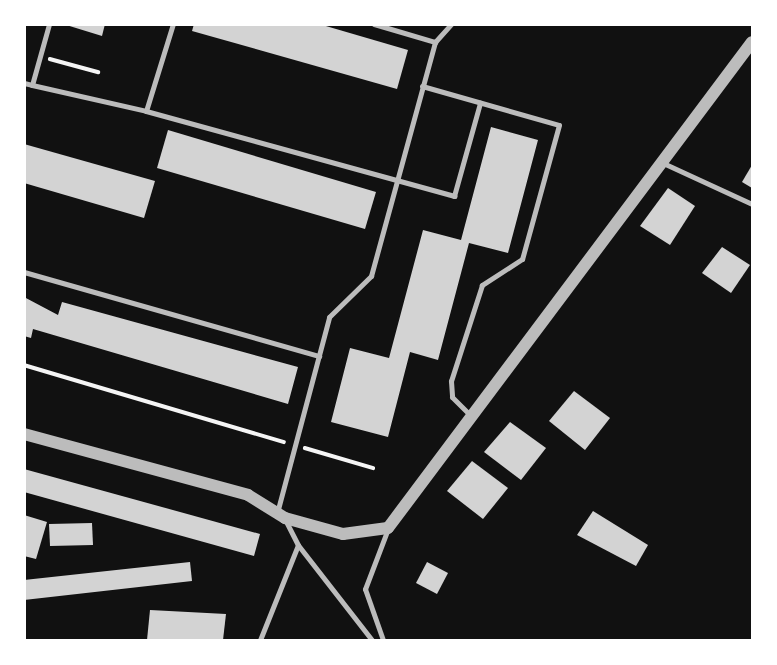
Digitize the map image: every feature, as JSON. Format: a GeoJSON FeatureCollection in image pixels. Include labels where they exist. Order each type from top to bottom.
{"type":"FeatureCollection","features":[{"type":"Feature","properties":{"kind":"street"},"geometry":{"type":"LineString","coordinates":[[24,434],[248,495],[281,515],[343,534],[388,528],[752,42]]}},
{"type":"Feature","properties":{"kind":"lane"},"geometry":{"type":"LineString","coordinates":[[32,85],[49,24]]}},
{"type":"Feature","properties":{"kind":"lane"},"geometry":{"type":"LineString","coordinates":[[146,111],[173,24]]}},
{"type":"Feature","properties":{"kind":"lane"},"geometry":{"type":"LineString","coordinates":[[374,24],[435,42]]}},
{"type":"Feature","properties":{"kind":"lane"},"geometry":{"type":"LineString","coordinates":[[372,640],[298,545],[281,515],[329,317],[372,276],[395,180],[435,42],[452,24]]}},
{"type":"Feature","properties":{"kind":"lane"},"geometry":{"type":"LineString","coordinates":[[24,83],[146,111],[454,196],[480,103]]}},
{"type":"Feature","properties":{"kind":"lane"},"geometry":{"type":"LineString","coordinates":[[422,86],[559,125],[522,259],[482,285],[451,381],[453,397],[471,416]]}},
{"type":"Feature","properties":{"kind":"lane"},"geometry":{"type":"LineString","coordinates":[[663,163],[752,204]]}},
{"type":"Feature","properties":{"kind":"lane"},"geometry":{"type":"LineString","coordinates":[[24,272],[319,356]]}},
{"type":"Feature","properties":{"kind":"lane"},"geometry":{"type":"LineString","coordinates":[[383,640],[365,589],[388,528]]}},
{"type":"Feature","properties":{"kind":"lane"},"geometry":{"type":"LineString","coordinates":[[260,640],[298,545]]}},
{"type":"Feature","properties":{"kind":"path"},"geometry":{"type":"LineString","coordinates":[[40,56],[98,72]]}},
{"type":"Feature","properties":{"kind":"path"},"geometry":{"type":"LineString","coordinates":[[24,365],[373,468]]}},
{"type":"Feature","properties":{"kind":"building"},"geometry":{"type":"Polygon","coordinates":[[[63,24],[105,24],[102,36],[63,24]]]}},
{"type":"Feature","properties":{"kind":"building"},"geometry":{"type":"Polygon","coordinates":[[[194,24],[319,24],[408,50],[397,89],[192,31],[194,24]]]}},
{"type":"Feature","properties":{"kind":"building"},"geometry":{"type":"Polygon","coordinates":[[[491,127],[538,140],[508,253],[469,243],[438,360],[410,352],[388,437],[331,422],[350,348],[389,358],[423,230],[461,240],[491,127]]]}},
{"type":"Feature","properties":{"kind":"building"},"geometry":{"type":"Polygon","coordinates":[[[168,130],[376,192],[365,229],[157,168],[168,130]]]}},
{"type":"Feature","properties":{"kind":"building"},"geometry":{"type":"Polygon","coordinates":[[[24,144],[155,181],[144,218],[24,183],[24,144]]]}},
{"type":"Feature","properties":{"kind":"building"},"geometry":{"type":"Polygon","coordinates":[[[752,165],[752,188],[742,182],[752,165]]]}},
{"type":"Feature","properties":{"kind":"building"},"geometry":{"type":"Polygon","coordinates":[[[668,188],[695,206],[670,245],[640,226],[668,188]]]}},
{"type":"Feature","properties":{"kind":"building"},"geometry":{"type":"Polygon","coordinates":[[[722,247],[750,265],[731,293],[702,273],[722,247]]]}},
{"type":"Feature","properties":{"kind":"building"},"geometry":{"type":"Polygon","coordinates":[[[24,297],[58,315],[62,302],[298,367],[288,404],[33,329],[31,338],[24,336],[24,297]]]}},
{"type":"Feature","properties":{"kind":"building"},"geometry":{"type":"Polygon","coordinates":[[[574,391],[610,418],[585,450],[549,421],[574,391]]]}},
{"type":"Feature","properties":{"kind":"building"},"geometry":{"type":"Polygon","coordinates":[[[510,422],[546,448],[521,480],[484,452],[510,422]]]}},
{"type":"Feature","properties":{"kind":"building"},"geometry":{"type":"Polygon","coordinates":[[[472,461],[508,488],[483,519],[447,491],[472,461]]]}},
{"type":"Feature","properties":{"kind":"building"},"geometry":{"type":"Polygon","coordinates":[[[24,469],[260,534],[254,556],[24,492],[24,469]]]}},
{"type":"Feature","properties":{"kind":"building"},"geometry":{"type":"Polygon","coordinates":[[[593,511],[648,545],[636,566],[577,535],[593,511]]]}},
{"type":"Feature","properties":{"kind":"building"},"geometry":{"type":"Polygon","coordinates":[[[24,515],[47,522],[36,559],[24,556],[24,515]]]}},
{"type":"Feature","properties":{"kind":"building"},"geometry":{"type":"Polygon","coordinates":[[[92,523],[93,545],[50,546],[49,524],[92,523]]]}},
{"type":"Feature","properties":{"kind":"building"},"geometry":{"type":"Polygon","coordinates":[[[190,562],[192,581],[24,600],[24,580],[190,562]]]}},
{"type":"Feature","properties":{"kind":"building"},"geometry":{"type":"Polygon","coordinates":[[[427,562],[448,573],[437,594],[416,583],[427,562]]]}},
{"type":"Feature","properties":{"kind":"building"},"geometry":{"type":"Polygon","coordinates":[[[150,610],[226,614],[223,640],[147,640],[150,610]]]}}]}
